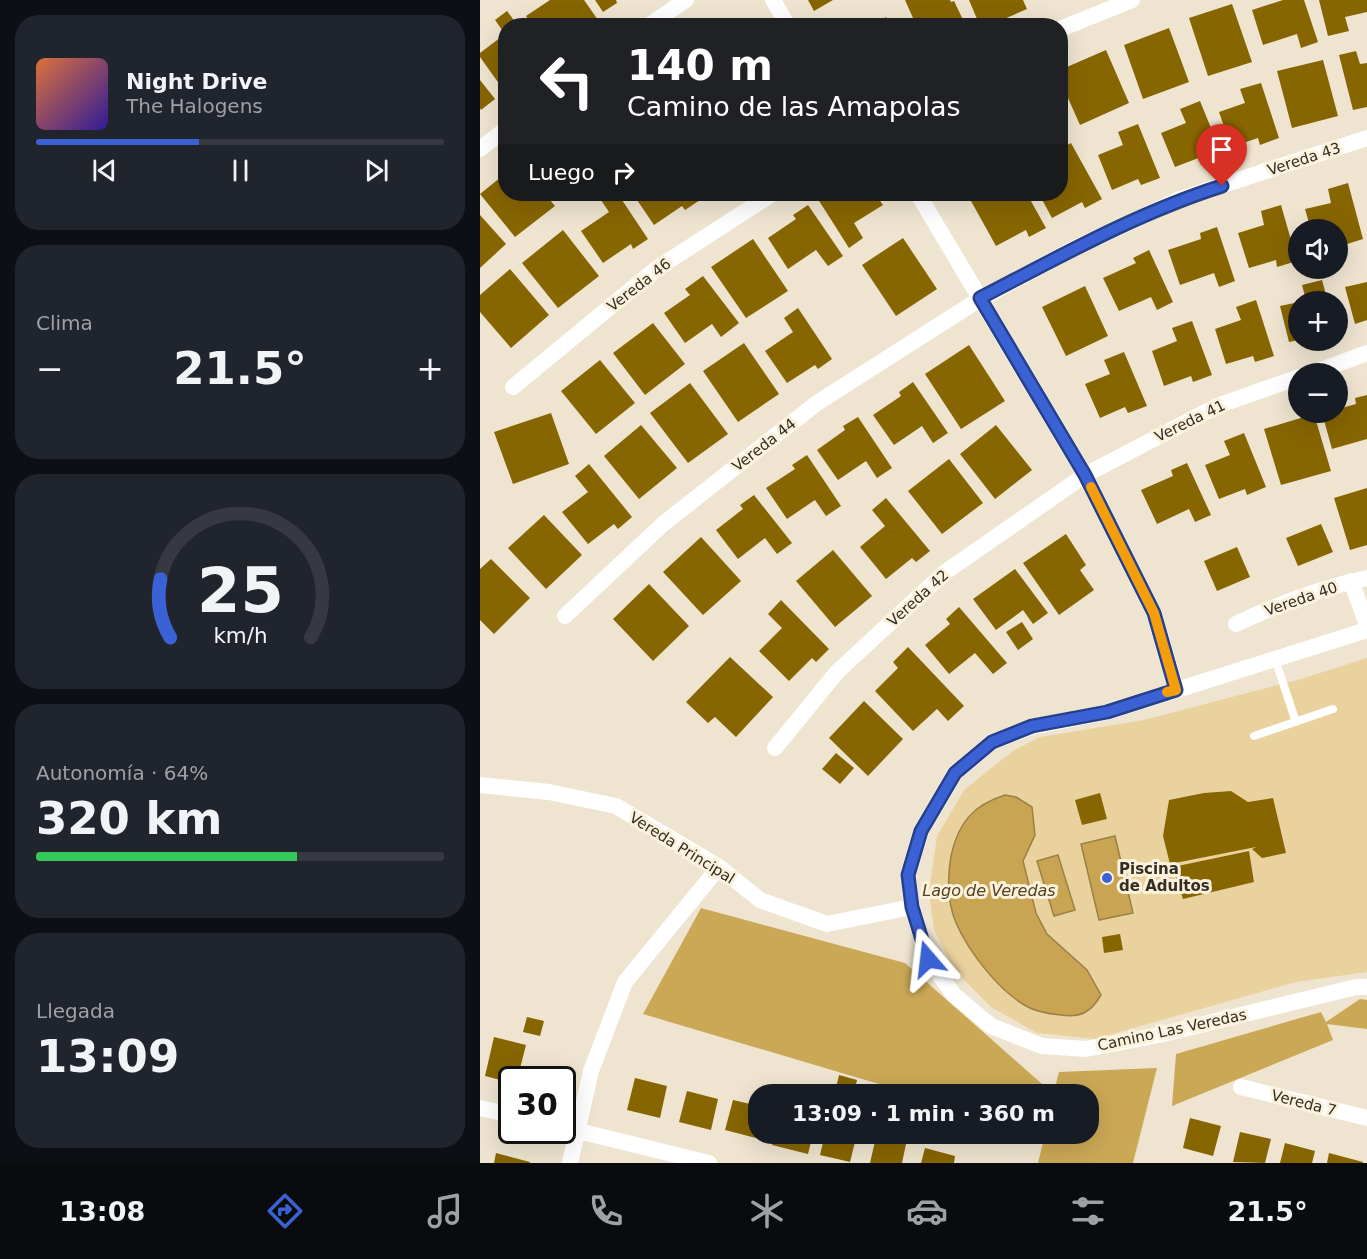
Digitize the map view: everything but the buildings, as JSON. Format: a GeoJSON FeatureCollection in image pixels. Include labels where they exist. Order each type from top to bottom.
{"type":"FeatureCollection","features":[{"type":"Feature","properties":{"kind":"street"},"geometry":{"type":"LineString","coordinates":[[660,18],[686,0]]}},
{"type":"Feature","properties":{"kind":"street"},"geometry":{"type":"LineString","coordinates":[[773,0],[783,18]]}},
{"type":"Feature","properties":{"kind":"street"},"geometry":{"type":"LineString","coordinates":[[1068,26],[1132,0]]}},
{"type":"Feature","properties":{"kind":"street"},"geometry":{"type":"LineString","coordinates":[[480,149],[498,135]]}},
{"type":"Feature","properties":{"kind":"street","name":"Vereda 43"},"geometry":{"type":"LineString","coordinates":[[980,298],[1073,249],[1180,199],[1367,138]]}},
{"type":"Feature","properties":{"kind":"street","name":"Vereda 46"},"geometry":{"type":"LineString","coordinates":[[513,387],[656,269],[761,201]]}},
{"type":"Feature","properties":{"kind":"street"},"geometry":{"type":"LineString","coordinates":[[922,201],[1085,475],[1154,613],[1176,690]]}},
{"type":"Feature","properties":{"kind":"street","name":"Vereda 44"},"geometry":{"type":"LineString","coordinates":[[565,616],[663,524],[817,403],[980,298]]}},
{"type":"Feature","properties":{"kind":"street"},"geometry":{"type":"LineString","coordinates":[[1340,363],[1367,353]]}},
{"type":"Feature","properties":{"kind":"street","name":"Vereda 41"},"geometry":{"type":"LineString","coordinates":[[1085,475],[1217,406],[1288,381]]}},
{"type":"Feature","properties":{"kind":"street","name":"Vereda 42"},"geometry":{"type":"LineString","coordinates":[[775,748],[837,672],[944,573],[1085,475]]}},
{"type":"Feature","properties":{"kind":"street"},"geometry":{"type":"LineString","coordinates":[[1359,579],[1367,625]]}},
{"type":"Feature","properties":{"kind":"street","name":"Vereda 40"},"geometry":{"type":"LineString","coordinates":[[1236,624],[1258,613],[1359,579]]}},
{"type":"Feature","properties":{"kind":"street","name":"Camino Las Veredas"},"geometry":{"type":"LineString","coordinates":[[1367,630],[1107,712],[1032,726],[992,742],[955,773],[921,831],[908,875],[912,907],[928,959],[954,995],[991,1026],[1042,1046],[1086,1049],[1159,1035],[1356,987],[1367,987]]}},
{"type":"Feature","properties":{"kind":"street","name":"Vereda Principal"},"geometry":{"type":"LineString","coordinates":[[480,785],[549,792],[616,806],[719,867],[760,900],[827,924],[912,907]]}},
{"type":"Feature","properties":{"kind":"street"},"geometry":{"type":"LineString","coordinates":[[576,1112],[625,982],[719,867]]}},
{"type":"Feature","properties":{"kind":"street","name":"Vereda 7"},"geometry":{"type":"LineString","coordinates":[[1241,1087],[1367,1118]]}},
{"type":"Feature","properties":{"kind":"street"},"geometry":{"type":"LineString","coordinates":[[480,1108],[498,1112]]}},
{"type":"Feature","properties":{"kind":"street"},"geometry":{"type":"LineString","coordinates":[[576,1130],[709,1163]]}},
{"type":"Feature","properties":{"kind":"street"},"geometry":{"type":"LineString","coordinates":[[570,1144],[570,1163]]}},
{"type":"Feature","properties":{"kind":"lane"},"geometry":{"type":"LineString","coordinates":[[1275,659],[1296,722]]}},
{"type":"Feature","properties":{"kind":"lane"},"geometry":{"type":"LineString","coordinates":[[1254,736],[1334,709]]}},
{"type":"Feature","properties":{"kind":"shaded area"},"geometry":{"type":"Polygon","coordinates":[[[1367,658],[1367,972],[1296,982],[1095,1039],[1037,1033],[991,1007],[955,971],[934,930],[929,893],[937,836],[964,790],[1013,751],[1040,737],[1144,720],[1301,679],[1367,658]]]}},
{"type":"Feature","properties":{"kind":"shaded area"},"geometry":{"type":"Polygon","coordinates":[[[701,908],[905,963],[1042,1084],[879,1084],[643,1014],[701,908]]]}},
{"type":"Feature","properties":{"kind":"shaded area"},"geometry":{"type":"Polygon","coordinates":[[[1360,999],[1367,1000],[1367,1029],[1327,1024],[1333,1040],[1172,1106],[1176,1054],[1321,1012],[1326,1022],[1360,999]]]}},
{"type":"Feature","properties":{"kind":"shaded area"},"geometry":{"type":"Polygon","coordinates":[[[1157,1068],[1133,1163],[1038,1163],[1043,1144],[1099,1144],[1099,1084],[1056,1084],[1059,1072],[1157,1068]]]}},
{"type":"Feature","properties":{"kind":"water","name":"Lago de Veredas"},"geometry":{"type":"Polygon","coordinates":[[[1005,795],[1016,797],[1032,807],[1035,835],[1023,861],[1036,913],[1047,934],[1087,970],[1101,995],[1085,1013],[1068,1016],[1043,1012],[1030,1008],[1015,999],[976,958],[953,915],[949,898],[949,873],[951,856],[958,834],[976,810],[1005,795]]]}},
{"type":"Feature","properties":{"kind":"water","name":"Piscina de Adultos"},"geometry":{"type":"Polygon","coordinates":[[[1115,836],[1133,913],[1099,920],[1081,844],[1115,836]]]}},
{"type":"Feature","properties":{"kind":"water"},"geometry":{"type":"Polygon","coordinates":[[[1058,855],[1075,910],[1054,916],[1037,861],[1058,855]]]}},
{"type":"Feature","properties":{"kind":"slow traffic"},"geometry":{"type":"LineString","coordinates":[[1091,487],[1154,613],[1176,690],[1167,692]]}},
{"type":"Feature","properties":{"kind":"place","name":"Piscina de Adultos"},"geometry":{"type":"Point","coordinates":[1107,878]}},
{"type":"Feature","properties":{"kind":"route"},"geometry":{"type":"LineString","coordinates":[[928,959],[912,907],[908,875],[921,831],[955,773],[992,742],[1032,726],[1107,712],[1176,690],[1154,613],[1085,475],[980,298],[1073,249],[1180,199],[1222,186]]}}]}
